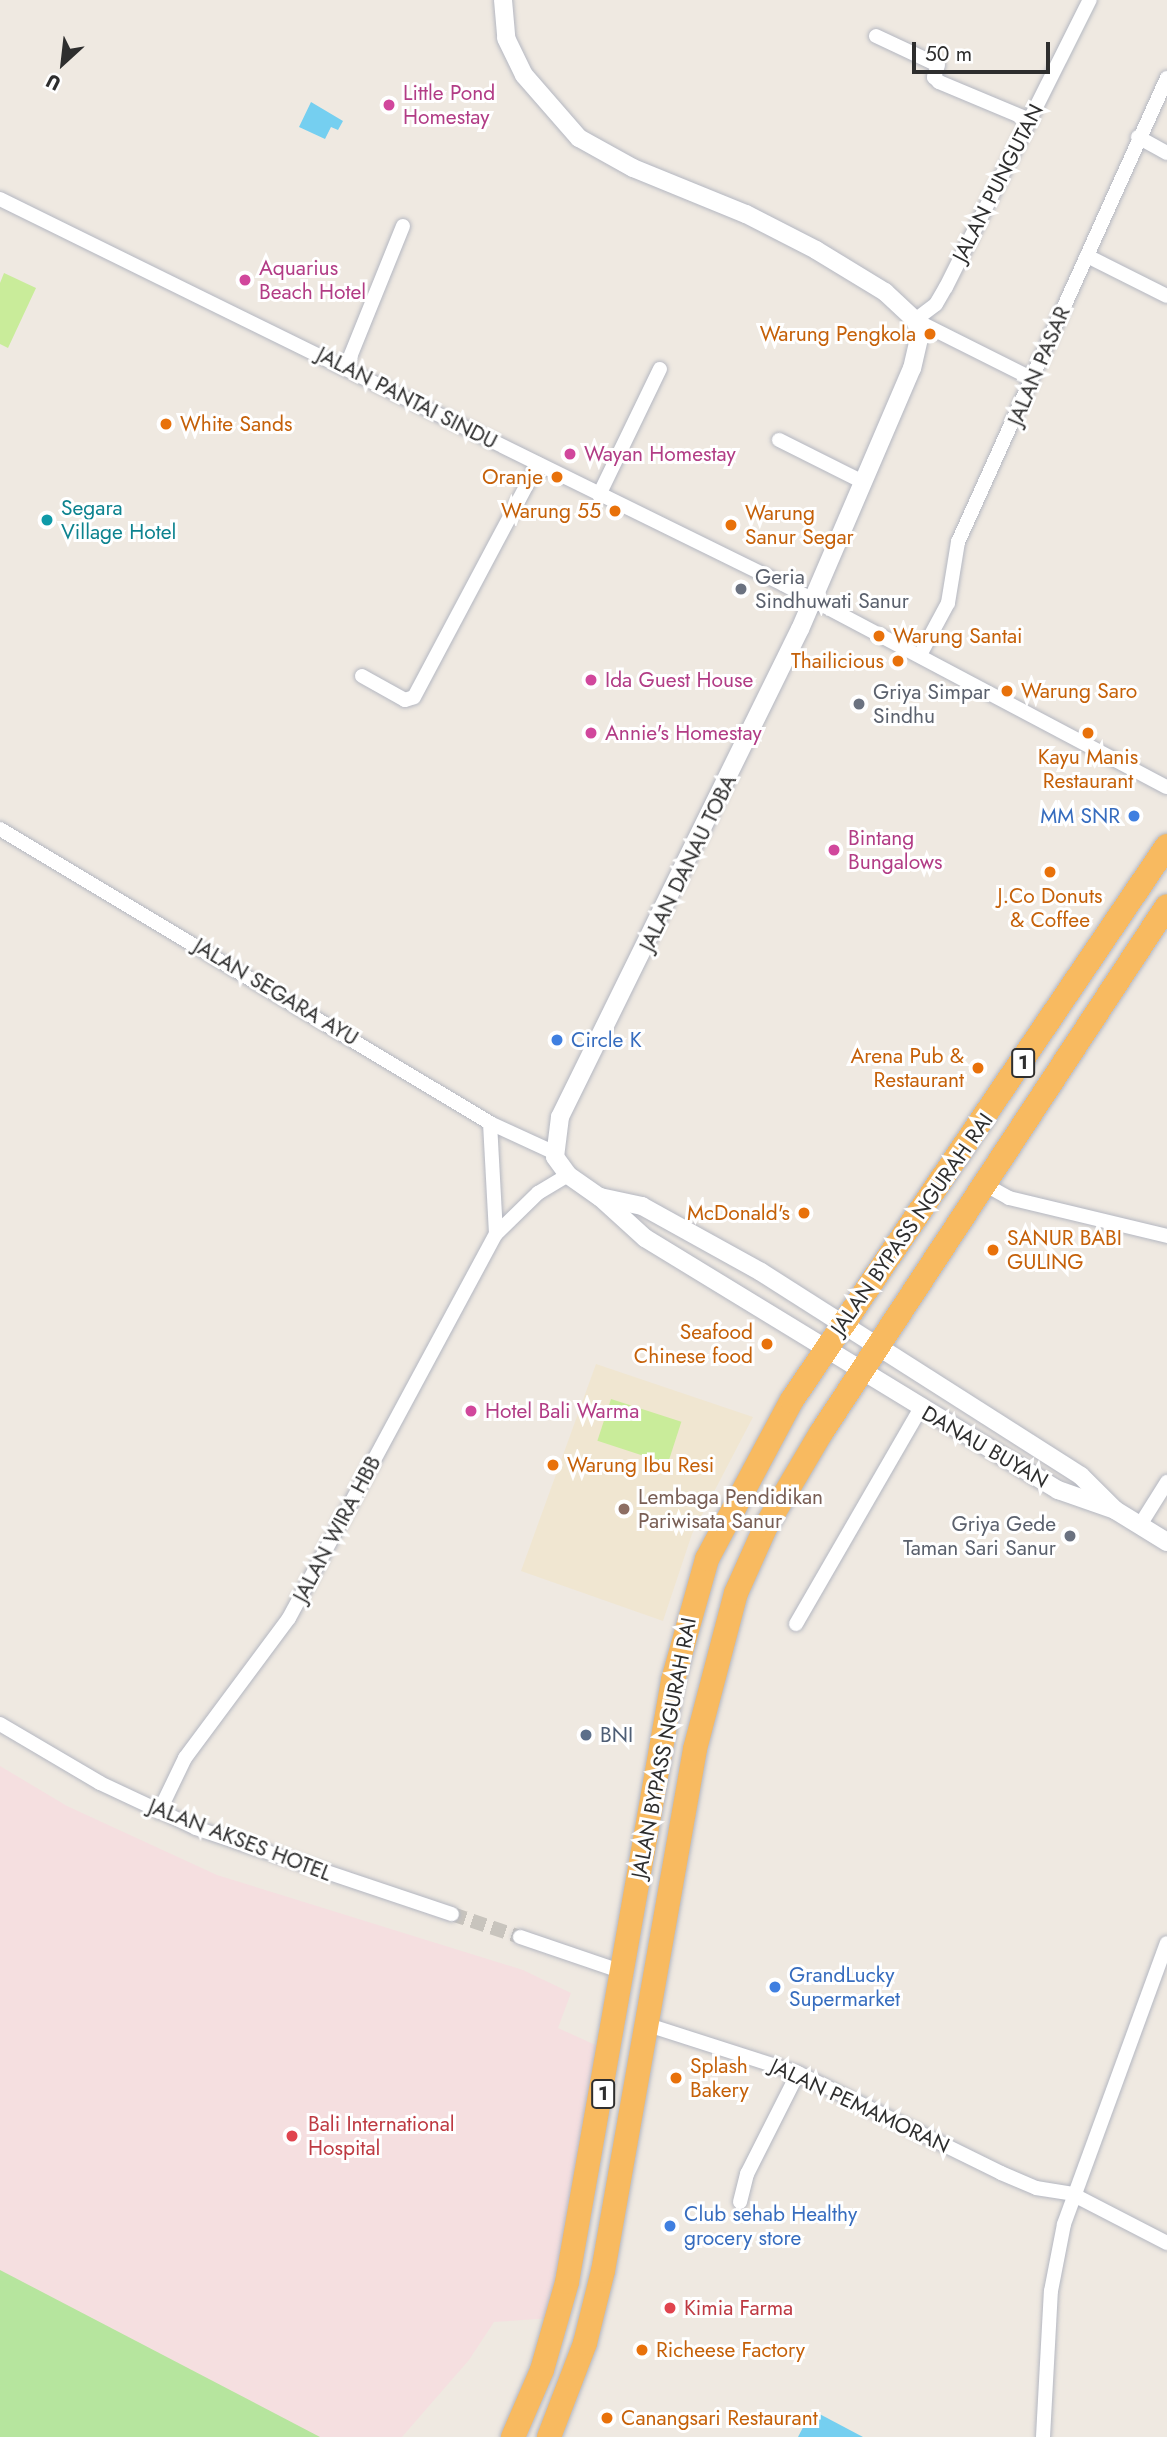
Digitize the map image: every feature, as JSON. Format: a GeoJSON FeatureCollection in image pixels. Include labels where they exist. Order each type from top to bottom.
{"type":"FeatureCollection","features":[{"type":"Feature","properties":{"kind":"highway","name":"JALAN BYPASS NGURAH RAI"},"geometry":{"type":"LineString","coordinates":[[513,2437],[560,2315],[662,1743],[682,1644],[706,1559],[769,1439],[824,1350],[920,1216],[1167,846]]}},
{"type":"Feature","properties":{"kind":"highway","name":"JALAN BYPASS NGURAH RAI"},"geometry":{"type":"LineString","coordinates":[[549,2437],[585,2343],[600,2283],[695,1749],[717,1657],[752,1553],[860,1372],[1167,906]]}},
{"type":"Feature","properties":{"kind":"highway"},"geometry":{"type":"LineString","coordinates":[[662,1743],[695,1749]]}},
{"type":"Feature","properties":{"kind":"street"},"geometry":{"type":"LineString","coordinates":[[503,0],[506,38],[524,75],[579,138],[633,168],[746,214],[816,250],[885,292],[915,320],[1031,378]]}},
{"type":"Feature","properties":{"kind":"street","name":"JALAN PUNGUTAN"},"geometry":{"type":"LineString","coordinates":[[915,320],[936,304],[946,287],[1090,0]]}},
{"type":"Feature","properties":{"kind":"street"},"geometry":{"type":"LineString","coordinates":[[876,36],[939,65],[934,76],[939,82],[1030,120]]}},
{"type":"Feature","properties":{"kind":"street","name":"JALAN PASAR"},"geometry":{"type":"LineString","coordinates":[[920,655],[948,603],[958,542],[1138,137],[1167,78]]}},
{"type":"Feature","properties":{"kind":"street"},"geometry":{"type":"LineString","coordinates":[[1138,137],[1167,153]]}},
{"type":"Feature","properties":{"kind":"street","name":"JALAN PANTAI SINDU"},"geometry":{"type":"LineString","coordinates":[[0,199],[346,367],[813,600],[1167,787]]}},
{"type":"Feature","properties":{"kind":"street"},"geometry":{"type":"LineString","coordinates":[[346,367],[403,226]]}},
{"type":"Feature","properties":{"kind":"street"},"geometry":{"type":"LineString","coordinates":[[1087,256],[1167,296]]}},
{"type":"Feature","properties":{"kind":"street","name":"JALAN DANAU TOBA"},"geometry":{"type":"LineString","coordinates":[[553,1152],[559,1117],[730,777],[813,600],[861,481],[912,368],[920,334],[915,320]]}},
{"type":"Feature","properties":{"kind":"street"},"geometry":{"type":"LineString","coordinates":[[599,495],[660,369]]}},
{"type":"Feature","properties":{"kind":"street"},"geometry":{"type":"LineString","coordinates":[[779,440],[861,481]]}},
{"type":"Feature","properties":{"kind":"street"},"geometry":{"type":"LineString","coordinates":[[362,676],[405,700],[414,697],[538,464]]}},
{"type":"Feature","properties":{"kind":"street","name":"JALAN SEGARA AYU"},"geometry":{"type":"LineString","coordinates":[[0,829],[490,1123],[553,1152]]}},
{"type":"Feature","properties":{"kind":"street"},"geometry":{"type":"LineString","coordinates":[[490,1123],[496,1234]]}},
{"type":"Feature","properties":{"kind":"street"},"geometry":{"type":"LineString","coordinates":[[553,1152],[568,1175],[600,1197],[645,1238],[860,1372]]}},
{"type":"Feature","properties":{"kind":"street","name":"JALAN WIRA HBB"},"geometry":{"type":"LineString","coordinates":[[159,1811],[185,1758],[295,1608],[496,1234],[538,1193],[568,1175]]}},
{"type":"Feature","properties":{"kind":"street"},"geometry":{"type":"LineString","coordinates":[[984,1184],[1009,1198],[1167,1236]]}},
{"type":"Feature","properties":{"kind":"street"},"geometry":{"type":"LineString","coordinates":[[600,1197],[642,1206],[878,1346]]}},
{"type":"Feature","properties":{"kind":"street","name":"DANAU BUYAN"},"geometry":{"type":"LineString","coordinates":[[878,1346],[1081,1476],[1115,1510]]}},
{"type":"Feature","properties":{"kind":"street","name":"DANAU BUYAN"},"geometry":{"type":"LineString","coordinates":[[860,1372],[1058,1490],[1115,1510],[1167,1542]]}},
{"type":"Feature","properties":{"kind":"street"},"geometry":{"type":"LineString","coordinates":[[796,1624],[920,1409]]}},
{"type":"Feature","properties":{"kind":"street"},"geometry":{"type":"LineString","coordinates":[[1140,1525],[1167,1482]]}},
{"type":"Feature","properties":{"kind":"street","name":"JALAN AKSES HOTEL"},"geometry":{"type":"LineString","coordinates":[[0,1724],[100,1783],[159,1811],[452,1914]]}},
{"type":"Feature","properties":{"kind":"street"},"geometry":{"type":"LineString","coordinates":[[520,1937],[623,1972]]}},
{"type":"Feature","properties":{"kind":"street"},"geometry":{"type":"LineString","coordinates":[[1043,2437],[1051,2291],[1072,2193],[1162,1973],[1167,1943]]}},
{"type":"Feature","properties":{"kind":"street","name":"JALAN PEMAMORAN"},"geometry":{"type":"LineString","coordinates":[[645,2024],[798,2073],[1012,2178],[1035,2188],[1072,2193]]}},
{"type":"Feature","properties":{"kind":"street"},"geometry":{"type":"LineString","coordinates":[[740,2202],[747,2174],[798,2073]]}},
{"type":"Feature","properties":{"kind":"street"},"geometry":{"type":"LineString","coordinates":[[1072,2193],[1167,2243]]}},
{"type":"Feature","properties":{"kind":"shaded area","name":"Lembaga Pendidikan Pariwisata Sanur"},"geometry":{"type":"Polygon","coordinates":[[[596,1364],[753,1417],[692,1534],[663,1621],[521,1571],[596,1364]]]}},
{"type":"Feature","properties":{"kind":"shaded area","name":"Bali International Hospital"},"geometry":{"type":"Polygon","coordinates":[[[0,1766],[67,1806],[217,1875],[523,1970],[571,1993],[558,2028],[600,2047],[553,2318],[494,2322],[469,2360],[402,2437],[0,2437],[0,1766]]]}},
{"type":"Feature","properties":{"kind":"green space"},"geometry":{"type":"Polygon","coordinates":[[[4,273],[36,288],[8,348],[0,344],[0,283],[4,273]]]}},
{"type":"Feature","properties":{"kind":"green space"},"geometry":{"type":"Polygon","coordinates":[[[611,1399],[681,1422],[668,1464],[597,1441],[611,1399]]]}},
{"type":"Feature","properties":{"kind":"green space"},"geometry":{"type":"Polygon","coordinates":[[[0,2270],[320,2437],[0,2437],[0,2270]]]}},
{"type":"Feature","properties":{"kind":"water"},"geometry":{"type":"Polygon","coordinates":[[[311,102],[343,121],[338,130],[331,127],[325,139],[299,127],[311,102]]]}},
{"type":"Feature","properties":{"kind":"water"},"geometry":{"type":"Polygon","coordinates":[[[812,2410],[863,2437],[798,2437],[812,2410]]]}},
{"type":"Feature","properties":{"kind":"tunnel"},"geometry":{"type":"LineString","coordinates":[[452,1914],[520,1937]]}},
{"type":"Feature","properties":{"kind":"place","name":"Little Pond Homestay"},"geometry":{"type":"Point","coordinates":[389,105]}},
{"type":"Feature","properties":{"kind":"place","name":"Aquarius Beach Hotel"},"geometry":{"type":"Point","coordinates":[245,280]}},
{"type":"Feature","properties":{"kind":"place","name":"Warung Pengkola"},"geometry":{"type":"Point","coordinates":[930,334]}},
{"type":"Feature","properties":{"kind":"place","name":"White Sands"},"geometry":{"type":"Point","coordinates":[166,424]}},
{"type":"Feature","properties":{"kind":"place","name":"Wayan Homestay"},"geometry":{"type":"Point","coordinates":[570,454]}},
{"type":"Feature","properties":{"kind":"place","name":"Oranje"},"geometry":{"type":"Point","coordinates":[557,477]}},
{"type":"Feature","properties":{"kind":"place","name":"Warung 55"},"geometry":{"type":"Point","coordinates":[615,511]}},
{"type":"Feature","properties":{"kind":"place","name":"Segara Village Hotel"},"geometry":{"type":"Point","coordinates":[47,520]}},
{"type":"Feature","properties":{"kind":"place","name":"Warung Sanur Segar"},"geometry":{"type":"Point","coordinates":[731,525]}},
{"type":"Feature","properties":{"kind":"place","name":"Geria Sindhuwati Sanur"},"geometry":{"type":"Point","coordinates":[741,589]}},
{"type":"Feature","properties":{"kind":"place","name":"Warung Santai"},"geometry":{"type":"Point","coordinates":[879,636]}},
{"type":"Feature","properties":{"kind":"place","name":"Thailicious"},"geometry":{"type":"Point","coordinates":[898,661]}},
{"type":"Feature","properties":{"kind":"place","name":"Ida Guest House"},"geometry":{"type":"Point","coordinates":[591,680]}},
{"type":"Feature","properties":{"kind":"place","name":"Warung Saro"},"geometry":{"type":"Point","coordinates":[1007,691]}},
{"type":"Feature","properties":{"kind":"place","name":"Griya Simpar Sindhu"},"geometry":{"type":"Point","coordinates":[859,704]}},
{"type":"Feature","properties":{"kind":"place","name":"Annie's Homestay"},"geometry":{"type":"Point","coordinates":[591,733]}},
{"type":"Feature","properties":{"kind":"place","name":"Kayu Manis Restaurant"},"geometry":{"type":"Point","coordinates":[1088,733]}},
{"type":"Feature","properties":{"kind":"place","name":"MM SNR"},"geometry":{"type":"Point","coordinates":[1134,816]}},
{"type":"Feature","properties":{"kind":"place","name":"Bintang Bungalows"},"geometry":{"type":"Point","coordinates":[834,850]}},
{"type":"Feature","properties":{"kind":"place","name":"J.Co Donuts & Coffee"},"geometry":{"type":"Point","coordinates":[1050,872]}},
{"type":"Feature","properties":{"kind":"place","name":"Circle K"},"geometry":{"type":"Point","coordinates":[557,1040]}},
{"type":"Feature","properties":{"kind":"place","name":"Arena Pub & Restaurant"},"geometry":{"type":"Point","coordinates":[978,1068]}},
{"type":"Feature","properties":{"kind":"place","name":"McDonald's"},"geometry":{"type":"Point","coordinates":[804,1213]}},
{"type":"Feature","properties":{"kind":"place","name":"SANUR BABI GULING"},"geometry":{"type":"Point","coordinates":[993,1250]}},
{"type":"Feature","properties":{"kind":"place","name":"Seafood Chinese food"},"geometry":{"type":"Point","coordinates":[767,1344]}},
{"type":"Feature","properties":{"kind":"place","name":"Hotel Bali Warma"},"geometry":{"type":"Point","coordinates":[471,1411]}},
{"type":"Feature","properties":{"kind":"place","name":"Warung Ibu Resi"},"geometry":{"type":"Point","coordinates":[553,1465]}},
{"type":"Feature","properties":{"kind":"place","name":"Lembaga Pendidikan Pariwisata Sanur"},"geometry":{"type":"Point","coordinates":[624,1509]}},
{"type":"Feature","properties":{"kind":"place","name":"Griya Gede Taman Sari Sanur"},"geometry":{"type":"Point","coordinates":[1070,1536]}},
{"type":"Feature","properties":{"kind":"place","name":"BNI"},"geometry":{"type":"Point","coordinates":[586,1735]}},
{"type":"Feature","properties":{"kind":"place","name":"GrandLucky Supermarket"},"geometry":{"type":"Point","coordinates":[775,1987]}},
{"type":"Feature","properties":{"kind":"place","name":"Splash Bakery"},"geometry":{"type":"Point","coordinates":[676,2078]}},
{"type":"Feature","properties":{"kind":"place","name":"Bali International Hospital"},"geometry":{"type":"Point","coordinates":[292,2136]}},
{"type":"Feature","properties":{"kind":"place","name":"Club sehab Healthy grocery store"},"geometry":{"type":"Point","coordinates":[670,2226]}},
{"type":"Feature","properties":{"kind":"place","name":"Kimia Farma"},"geometry":{"type":"Point","coordinates":[670,2308]}},
{"type":"Feature","properties":{"kind":"place","name":"Richeese Factory"},"geometry":{"type":"Point","coordinates":[642,2350]}},
{"type":"Feature","properties":{"kind":"place","name":"Canangsari Restaurant"},"geometry":{"type":"Point","coordinates":[607,2418]}}]}
